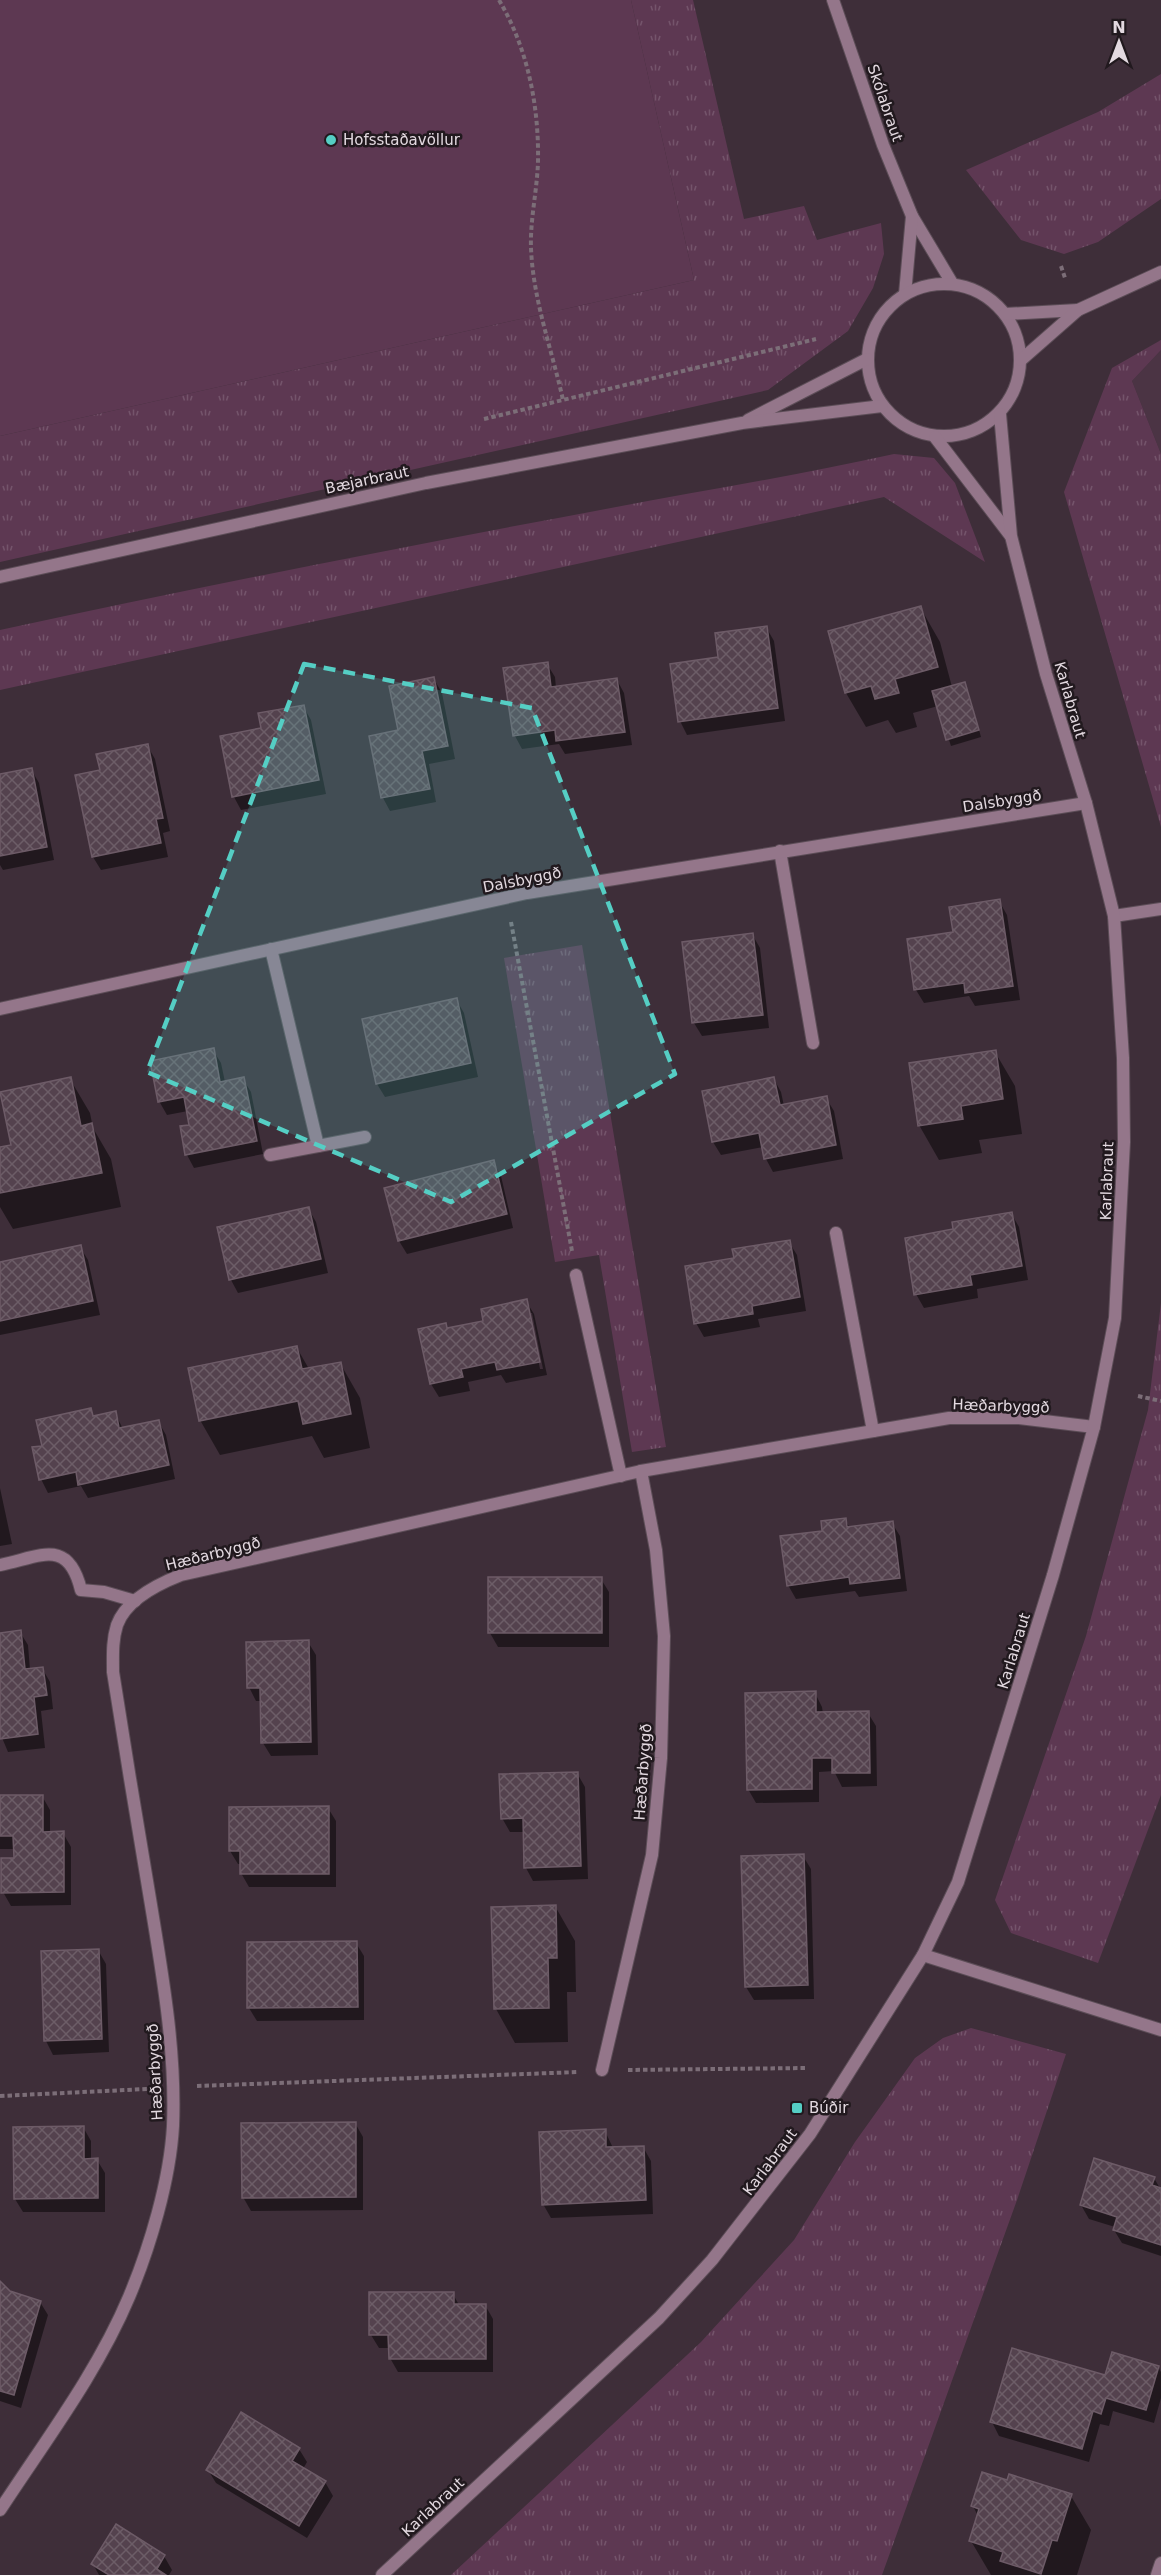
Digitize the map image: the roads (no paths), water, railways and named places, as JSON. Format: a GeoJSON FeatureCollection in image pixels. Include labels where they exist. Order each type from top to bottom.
{"type":"FeatureCollection","features":[{"type":"Feature","properties":{"kind":"street","name":"Skólabraut"},"geometry":{"type":"LineString","coordinates":[[833,0],[883,145],[912,216],[952,283]]}},
{"type":"Feature","properties":{"kind":"street","name":"Skólabraut"},"geometry":{"type":"LineString","coordinates":[[905,294],[912,216]]}},
{"type":"Feature","properties":{"kind":"street"},"geometry":{"type":"LineString","coordinates":[[1021,360],[1078,310],[1161,272]]}},
{"type":"Feature","properties":{"kind":"street"},"geometry":{"type":"LineString","coordinates":[[952,283],[972,288],[990,298],[1005,314],[1017,336],[1021,360],[1014,393],[1000,414],[974,431],[935,437],[918,433],[898,422],[882,406],[870,384],[867,359],[874,326],[892,303],[905,294],[928,286],[952,283]]}},
{"type":"Feature","properties":{"kind":"street"},"geometry":{"type":"LineString","coordinates":[[1005,314],[1078,310]]}},
{"type":"Feature","properties":{"kind":"street","name":"Bæjarbraut"},"geometry":{"type":"LineString","coordinates":[[742,423],[867,359]]}},
{"type":"Feature","properties":{"kind":"street","name":"Bæjarbraut"},"geometry":{"type":"LineString","coordinates":[[0,577],[426,483],[742,423],[882,406]]}},
{"type":"Feature","properties":{"kind":"street","name":"Karlabraut"},"geometry":{"type":"LineString","coordinates":[[382,2575],[659,2318],[712,2260],[810,2134],[923,1955],[958,1882],[1053,1575],[1094,1427],[1115,1318],[1124,1142],[1123,1058],[1114,916],[1086,803],[1046,674],[1011,536],[1000,414]]}},
{"type":"Feature","properties":{"kind":"street","name":"Karlabraut"},"geometry":{"type":"LineString","coordinates":[[935,437],[1011,536]]}},
{"type":"Feature","properties":{"kind":"street","name":"Dalsbyggð"},"geometry":{"type":"LineString","coordinates":[[0,1009],[506,897],[1086,803]]}},
{"type":"Feature","properties":{"kind":"street"},"geometry":{"type":"LineString","coordinates":[[780,851],[813,1042]]}},
{"type":"Feature","properties":{"kind":"street"},"geometry":{"type":"LineString","coordinates":[[1114,916],[1161,909]]}},
{"type":"Feature","properties":{"kind":"street"},"geometry":{"type":"LineString","coordinates":[[272,949],[318,1146]]}},
{"type":"Feature","properties":{"kind":"street"},"geometry":{"type":"LineString","coordinates":[[270,1155],[365,1137]]}},
{"type":"Feature","properties":{"kind":"street"},"geometry":{"type":"LineString","coordinates":[[836,1233],[873,1431]]}},
{"type":"Feature","properties":{"kind":"street"},"geometry":{"type":"LineString","coordinates":[[576,1275],[621,1476]]}},
{"type":"Feature","properties":{"kind":"street","name":"Hæðarbyggð"},"geometry":{"type":"LineString","coordinates":[[0,2510],[89,2374],[129,2297],[143,2259],[165,2178],[173,2127],[166,2000],[112,1672],[112,1644],[117,1623],[135,1601],[159,1583],[182,1575],[641,1471],[949,1418],[1019,1418],[1094,1427]]}},
{"type":"Feature","properties":{"kind":"street","name":"Hæðarbyggð"},"geometry":{"type":"LineString","coordinates":[[602,2070],[652,1855],[661,1758],[663,1636],[656,1550],[641,1471]]}},
{"type":"Feature","properties":{"kind":"street"},"geometry":{"type":"LineString","coordinates":[[0,1565],[47,1553],[60,1555],[71,1563],[81,1590],[104,1592],[135,1601]]}},
{"type":"Feature","properties":{"kind":"street"},"geometry":{"type":"LineString","coordinates":[[923,1955],[1161,2030]]}},
{"type":"Feature","properties":{"kind":"street"},"geometry":{"type":"LineString","coordinates":[[1157,2575],[1161,2563]]}},
{"type":"Feature","properties":{"kind":"place","name":"Hofsstaðavöllur"},"geometry":{"type":"Point","coordinates":[331,140]}},
{"type":"Feature","properties":{"kind":"place","name":"Búðir"},"geometry":{"type":"Point","coordinates":[797,2108]}}]}
